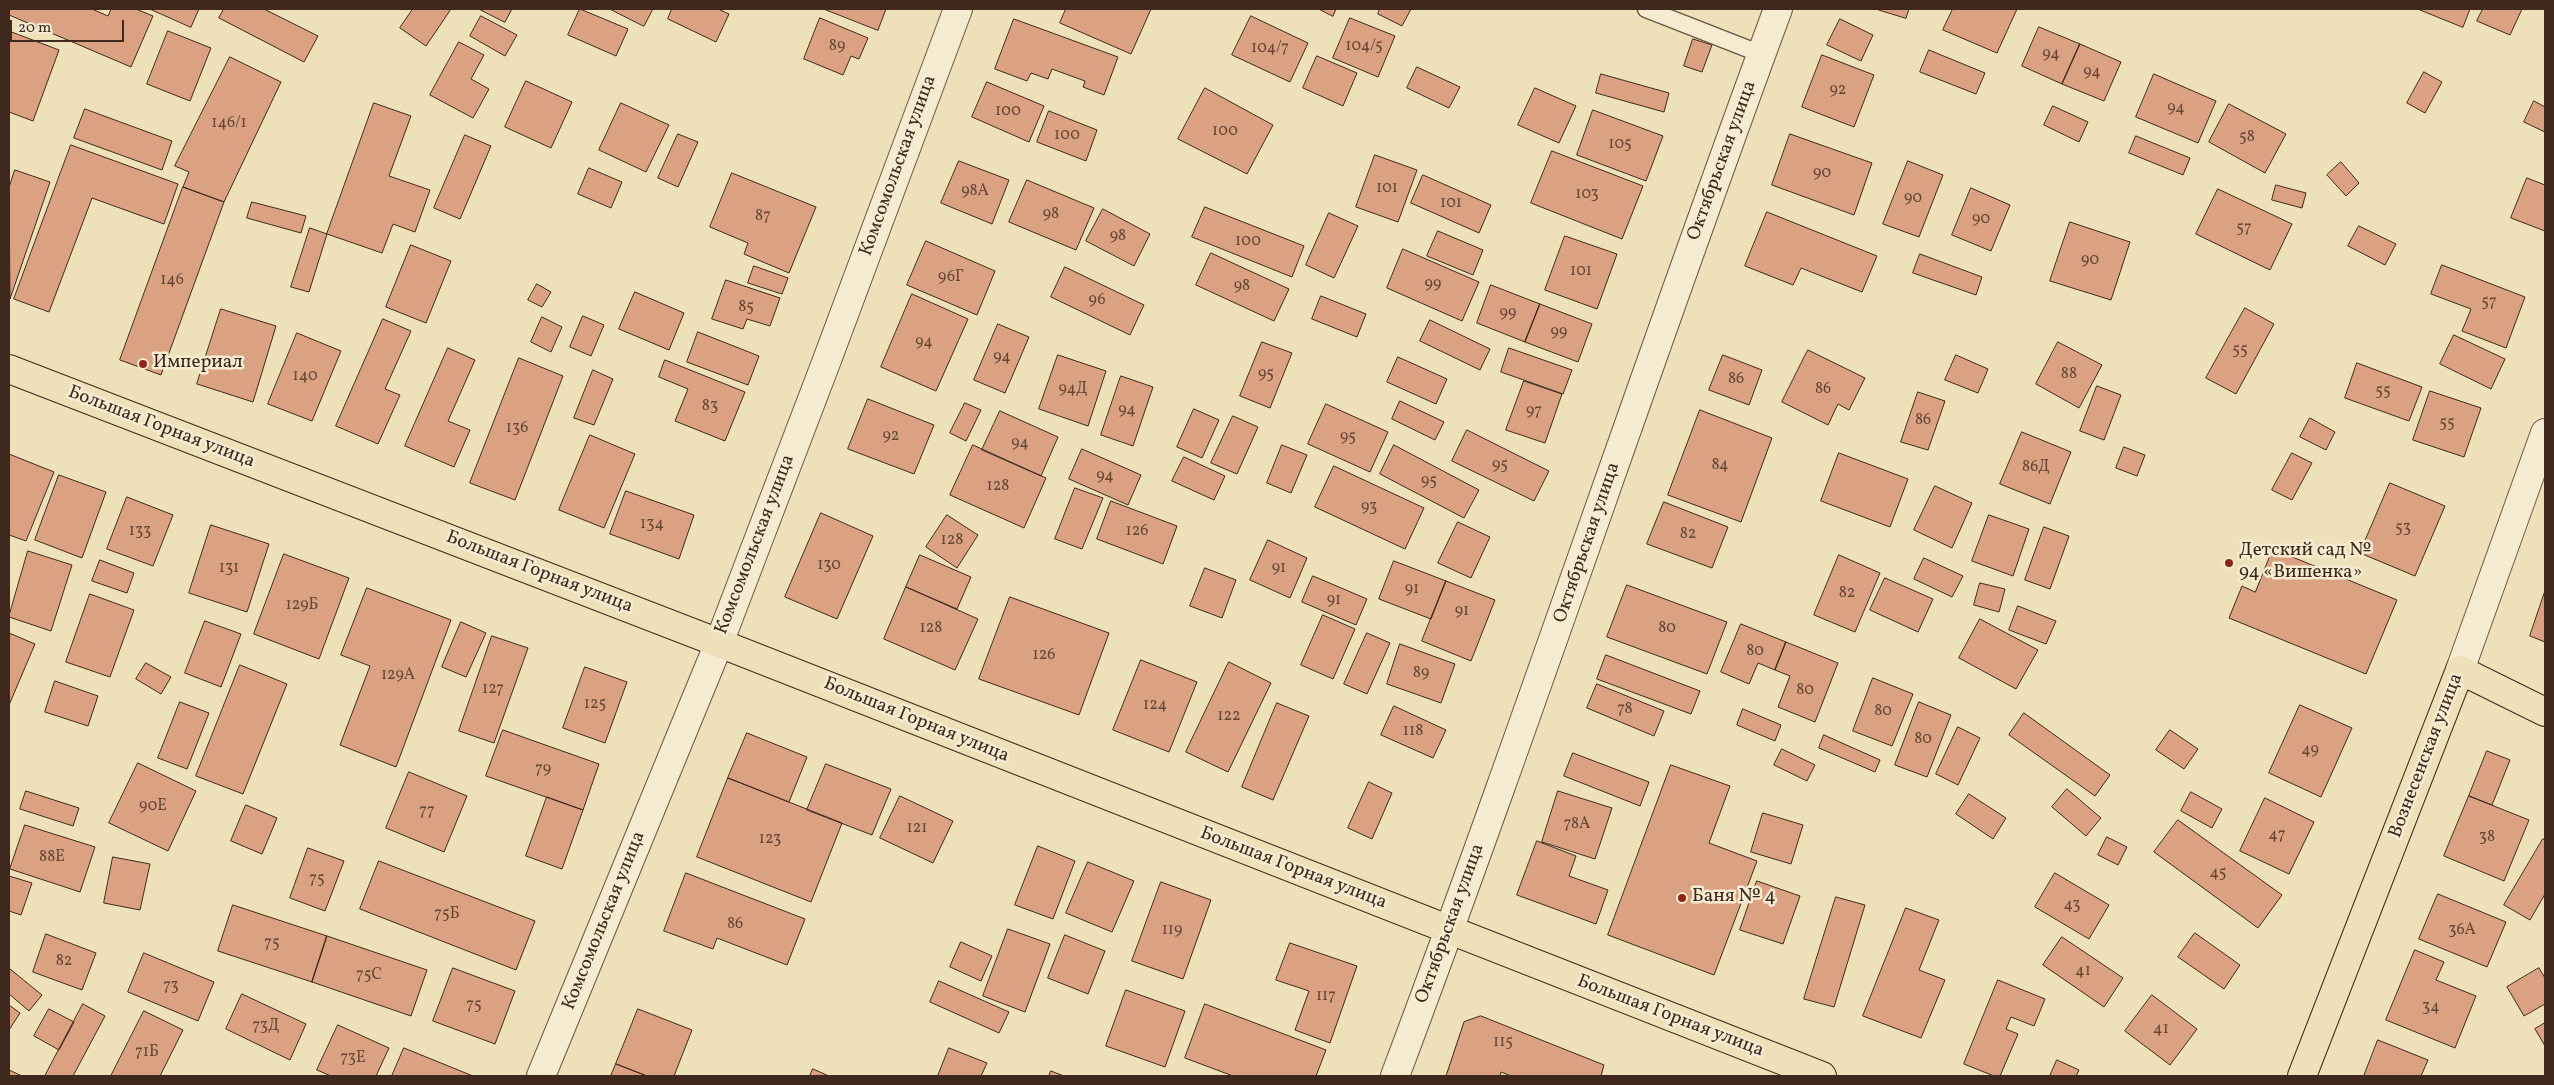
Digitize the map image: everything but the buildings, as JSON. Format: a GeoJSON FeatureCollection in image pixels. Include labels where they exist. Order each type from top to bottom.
{"type":"FeatureCollection","features":[{"type":"Feature","properties":{"kind":"main road","name":"Большая Горная улица"},"geometry":{"type":"LineString","coordinates":[[9,369],[719,643],[1822,1076]]}},
{"type":"Feature","properties":{"kind":"main road"},"geometry":{"type":"LineString","coordinates":[[2460,670],[2545,712]]}},
{"type":"Feature","properties":{"kind":"main road","name":"Вознесенская улица"},"geometry":{"type":"LineString","coordinates":[[2302,1076],[2460,670]]}},
{"type":"Feature","properties":{"kind":"street","name":"Комсомольская улица"},"geometry":{"type":"LineString","coordinates":[[541,1076],[719,643],[958,9]]}},
{"type":"Feature","properties":{"kind":"street","name":"Октябрьская улица"},"geometry":{"type":"LineString","coordinates":[[1395,1076],[1450,930],[1778,9]]}},
{"type":"Feature","properties":{"kind":"street","name":"Вознесенская улица"},"geometry":{"type":"LineString","coordinates":[[2460,670],[2545,433]]}},
{"type":"Feature","properties":{"kind":"lane"},"geometry":{"type":"LineString","coordinates":[[1646,9],[1761,54]]}},
{"type":"Feature","properties":{"kind":"place","name":"Империал"},"geometry":{"type":"Point","coordinates":[143,364]}},
{"type":"Feature","properties":{"kind":"place","name":"Детский сад № 94 «Вишенка»"},"geometry":{"type":"Point","coordinates":[2229,563]}},
{"type":"Feature","properties":{"kind":"place","name":"Баня № 4"},"geometry":{"type":"Point","coordinates":[1682,898]}}]}
